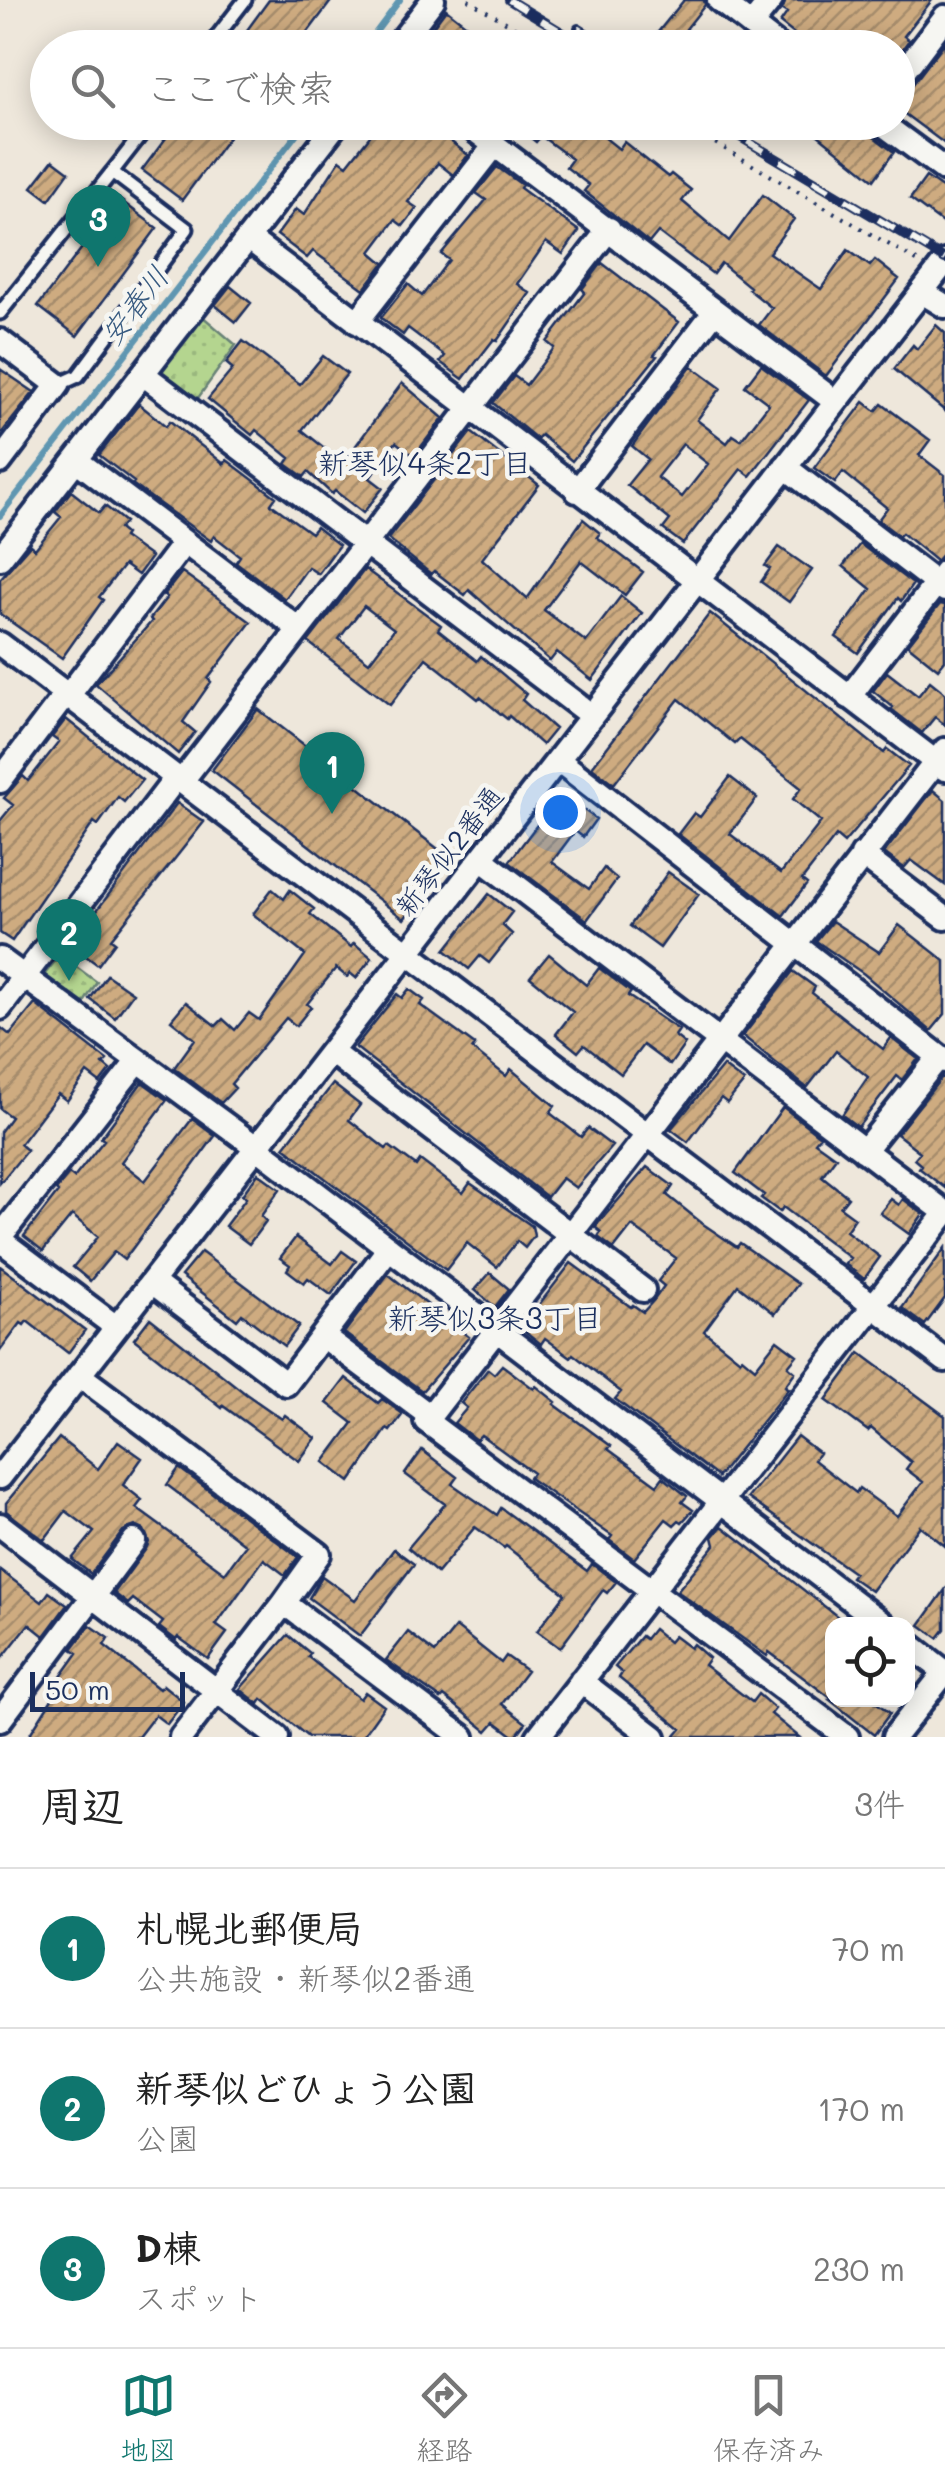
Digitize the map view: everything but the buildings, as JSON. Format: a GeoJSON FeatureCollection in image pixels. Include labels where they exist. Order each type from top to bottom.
{"type":"FeatureCollection","features":[{"type":"Feature","properties":{"kind":"street"},"geometry":{"type":"LineString","coordinates":[[410,30],[433,0]]}},
{"type":"Feature","properties":{"kind":"street"},"geometry":{"type":"LineString","coordinates":[[719,0],[758,30]]}},
{"type":"Feature","properties":{"kind":"street"},"geometry":{"type":"LineString","coordinates":[[751,25],[771,0]]}},
{"type":"Feature","properties":{"kind":"street"},"geometry":{"type":"LineString","coordinates":[[915,57],[945,17]]}},
{"type":"Feature","properties":{"kind":"street"},"geometry":{"type":"LineString","coordinates":[[0,558],[324,140]]}},
{"type":"Feature","properties":{"kind":"street"},"geometry":{"type":"LineString","coordinates":[[489,140],[836,402]]}},
{"type":"Feature","properties":{"kind":"street"},"geometry":{"type":"LineString","coordinates":[[904,140],[945,170]]}},
{"type":"Feature","properties":{"kind":"street"},"geometry":{"type":"LineString","coordinates":[[357,322],[496,145]]}},
{"type":"Feature","properties":{"kind":"street"},"geometry":{"type":"LineString","coordinates":[[0,1008],[608,229]]}},
{"type":"Feature","properties":{"kind":"street"},"geometry":{"type":"LineString","coordinates":[[248,238],[849,696],[942,760],[794,942],[426,1421],[846,1737]]}},
{"type":"Feature","properties":{"kind":"street","name":"新琴似2番通"},"geometry":{"type":"LineString","coordinates":[[0,1478],[922,292],[937,265]]}},
{"type":"Feature","properties":{"kind":"street"},"geometry":{"type":"LineString","coordinates":[[922,292],[945,306]]}},
{"type":"Feature","properties":{"kind":"street"},"geometry":{"type":"LineString","coordinates":[[576,490],[715,311]]}},
{"type":"Feature","properties":{"kind":"street"},"geometry":{"type":"LineString","coordinates":[[0,342],[58,385],[0,462]]}},
{"type":"Feature","properties":{"kind":"street"},"geometry":{"type":"LineString","coordinates":[[143,374],[592,716]]}},
{"type":"Feature","properties":{"kind":"street"},"geometry":{"type":"LineString","coordinates":[[76,460],[298,629]]}},
{"type":"Feature","properties":{"kind":"street"},"geometry":{"type":"LineString","coordinates":[[785,467],[942,582],[849,696]]}},
{"type":"Feature","properties":{"kind":"street"},"geometry":{"type":"LineString","coordinates":[[0,781],[184,543]]}},
{"type":"Feature","properties":{"kind":"street"},"geometry":{"type":"LineString","coordinates":[[0,644],[945,1360]]}},
{"type":"Feature","properties":{"kind":"street"},"geometry":{"type":"LineString","coordinates":[[558,760],[942,1059],[864,1151]]}},
{"type":"Feature","properties":{"kind":"street"},"geometry":{"type":"LineString","coordinates":[[862,855],[945,918]]}},
{"type":"Feature","properties":{"kind":"street"},"geometry":{"type":"LineString","coordinates":[[481,860],[720,1038],[945,1213],[538,1737]]}},
{"type":"Feature","properties":{"kind":"street"},"geometry":{"type":"LineString","coordinates":[[0,959],[256,1147],[874,1617]]}},
{"type":"Feature","properties":{"kind":"street"},"geometry":{"type":"LineString","coordinates":[[331,1052],[643,1290]]}},
{"type":"Feature","properties":{"kind":"street"},"geometry":{"type":"LineString","coordinates":[[116,1328],[0,1238],[137,1062]]}},
{"type":"Feature","properties":{"kind":"street"},"geometry":{"type":"LineString","coordinates":[[152,1282],[286,1384],[389,1248]]}},
{"type":"Feature","properties":{"kind":"street"},"geometry":{"type":"LineString","coordinates":[[322,1336],[430,1416]]}},
{"type":"Feature","properties":{"kind":"street"},"geometry":{"type":"LineString","coordinates":[[79,1376],[319,1554],[181,1737]]}},
{"type":"Feature","properties":{"kind":"street"},"geometry":{"type":"LineString","coordinates":[[0,1525],[277,1737]]}},
{"type":"Feature","properties":{"kind":"street"},"geometry":{"type":"LineString","coordinates":[[0,1720],[134,1541]]}},
{"type":"Feature","properties":{"kind":"street"},"geometry":{"type":"LineString","coordinates":[[284,1603],[463,1737]]}},
{"type":"Feature","properties":{"kind":"street"},"geometry":{"type":"LineString","coordinates":[[894,1737],[945,1672],[915,1648]]}},
{"type":"Feature","properties":{"kind":"street"},"geometry":{"type":"LineString","coordinates":[[581,1682],[654,1737]]}},
{"type":"Feature","properties":{"kind":"lane"},"geometry":{"type":"LineString","coordinates":[[222,30],[245,0]]}},
{"type":"Feature","properties":{"kind":"lane"},"geometry":{"type":"LineString","coordinates":[[0,313],[136,140]]}},
{"type":"Feature","properties":{"kind":"lane"},"geometry":{"type":"LineString","coordinates":[[58,385],[78,376],[187,229],[112,172]]}},
{"type":"Feature","properties":{"kind":"path"},"geometry":{"type":"LineString","coordinates":[[468,0],[519,30]]}},
{"type":"Feature","properties":{"kind":"path"},"geometry":{"type":"LineString","coordinates":[[711,140],[937,265]]}},
{"type":"Feature","properties":{"kind":"green space"},"geometry":{"type":"Polygon","coordinates":[[[201,315],[236,345],[193,405],[156,375],[201,315]]]}},
{"type":"Feature","properties":{"kind":"green space"},"geometry":{"type":"Polygon","coordinates":[[[60,955],[97,982],[80,1009],[41,979],[60,955]]]}},
{"type":"Feature","properties":{"kind":"waterway","name":"安春川"},"geometry":{"type":"LineString","coordinates":[[378,30],[400,0]]}},
{"type":"Feature","properties":{"kind":"waterway","name":"安春川"},"geometry":{"type":"LineString","coordinates":[[0,516],[292,140]]}},
{"type":"Feature","properties":{"kind":"railway"},"geometry":{"type":"LineString","coordinates":[[509,0],[558,30]]}},
{"type":"Feature","properties":{"kind":"railway"},"geometry":{"type":"LineString","coordinates":[[745,140],[945,259]]}},
{"type":"Feature","properties":{"kind":"place","name":"D棟"},"geometry":{"type":"Point","coordinates":[98,267]}},
{"type":"Feature","properties":{"kind":"place","name":"札幌北郵便局"},"geometry":{"type":"Point","coordinates":[332,814]}},
{"type":"Feature","properties":{"kind":"place","name":"新琴似どひょう公園"},"geometry":{"type":"Point","coordinates":[69,981]}},
{"type":"Feature","properties":{"kind":"district","name":"新琴似4条2丁目"},"geometry":{"type":"Point","coordinates":[425,464]}},
{"type":"Feature","properties":{"kind":"district","name":"新琴似3条3丁目"},"geometry":{"type":"Point","coordinates":[495,1319]}}]}
